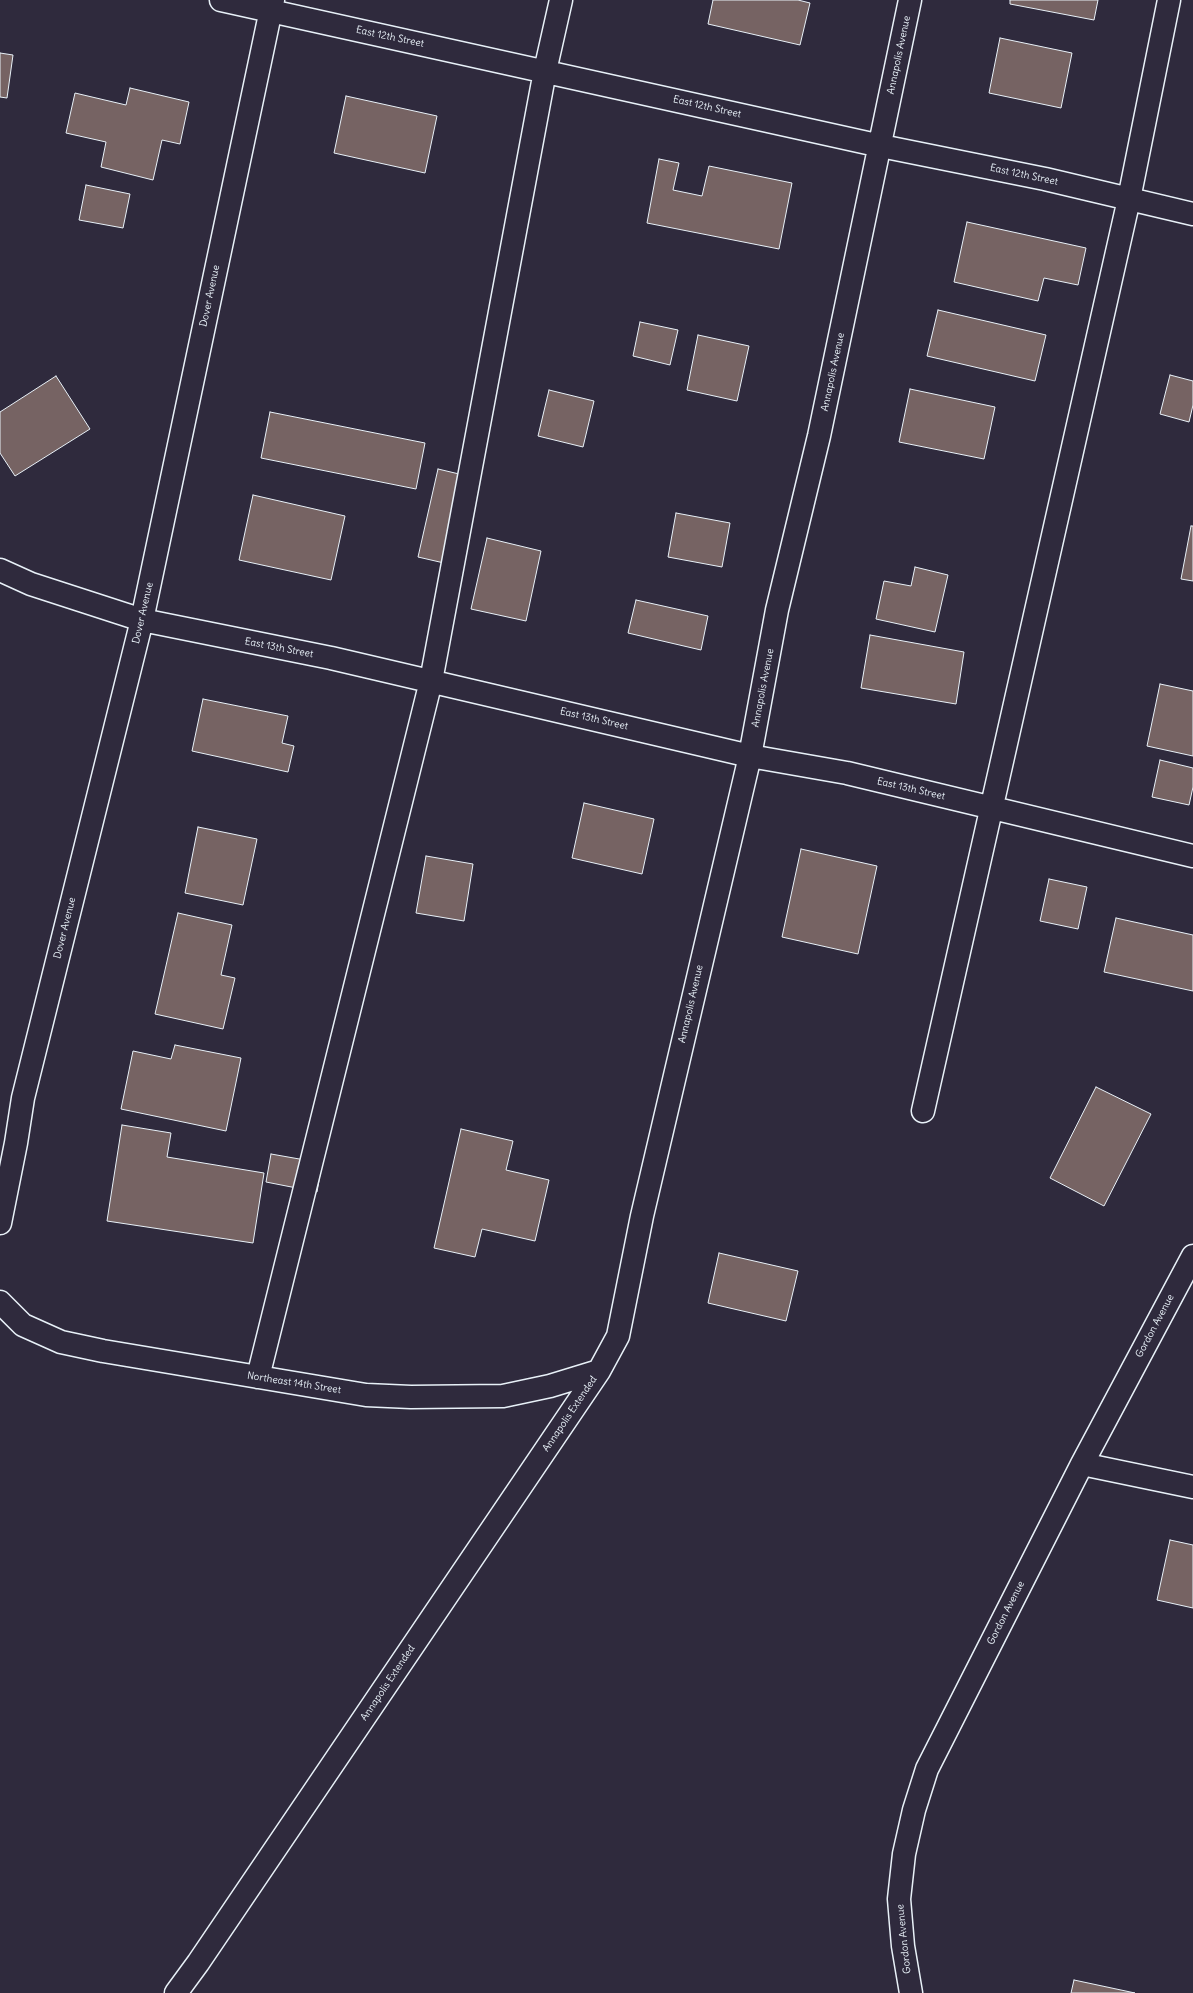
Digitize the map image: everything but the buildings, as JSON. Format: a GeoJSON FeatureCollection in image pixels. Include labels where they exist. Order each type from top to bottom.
{"type":"FeatureCollection","features":[{"type":"Feature","properties":{"kind":"street","name":"East 12th Street"},"geometry":{"type":"LineString","coordinates":[[221,0],[272,5],[545,71],[881,146],[1045,179],[1193,214]]}},
{"type":"Feature","properties":{"kind":"street"},"geometry":{"type":"LineString","coordinates":[[258,1378],[431,681],[545,71],[561,0]]}},
{"type":"Feature","properties":{"kind":"street","name":"Annapolis Avenue"},"geometry":{"type":"LineString","coordinates":[[599,1371],[618,1336],[642,1216],[750,756],[778,610],[819,436],[881,146],[910,0]]}},
{"type":"Feature","properties":{"kind":"street"},"geometry":{"type":"LineString","coordinates":[[923,1111],[1129,199],[1169,0]]}},
{"type":"Feature","properties":{"kind":"street","name":"Dover Avenue"},"geometry":{"type":"LineString","coordinates":[[0,1223],[16,1143],[23,1098],[142,620],[272,5]]}},
{"type":"Feature","properties":{"kind":"street","name":"East 13th Street"},"geometry":{"type":"LineString","coordinates":[[0,570],[31,584],[142,620],[331,658],[750,756],[847,773],[1193,856]]}},
{"type":"Feature","properties":{"kind":"street","name":"Gordon Avenue"},"geometry":{"type":"LineString","coordinates":[[911,1993],[903,1946],[899,1900],[904,1854],[914,1810],[927,1769],[1082,1464],[1193,1256]]}},
{"type":"Feature","properties":{"kind":"street","name":"Northeast 14th Street"},"geometry":{"type":"LineString","coordinates":[[0,1302],[23,1325],[61,1342],[103,1351],[258,1378],[366,1395],[411,1397],[503,1396],[550,1386],[599,1371]]}},
{"type":"Feature","properties":{"kind":"street","name":"Annapolis Extended"},"geometry":{"type":"LineString","coordinates":[[176,1993],[599,1371]]}},
{"type":"Feature","properties":{"kind":"street"},"geometry":{"type":"LineString","coordinates":[[1082,1464],[1193,1487]]}}]}
